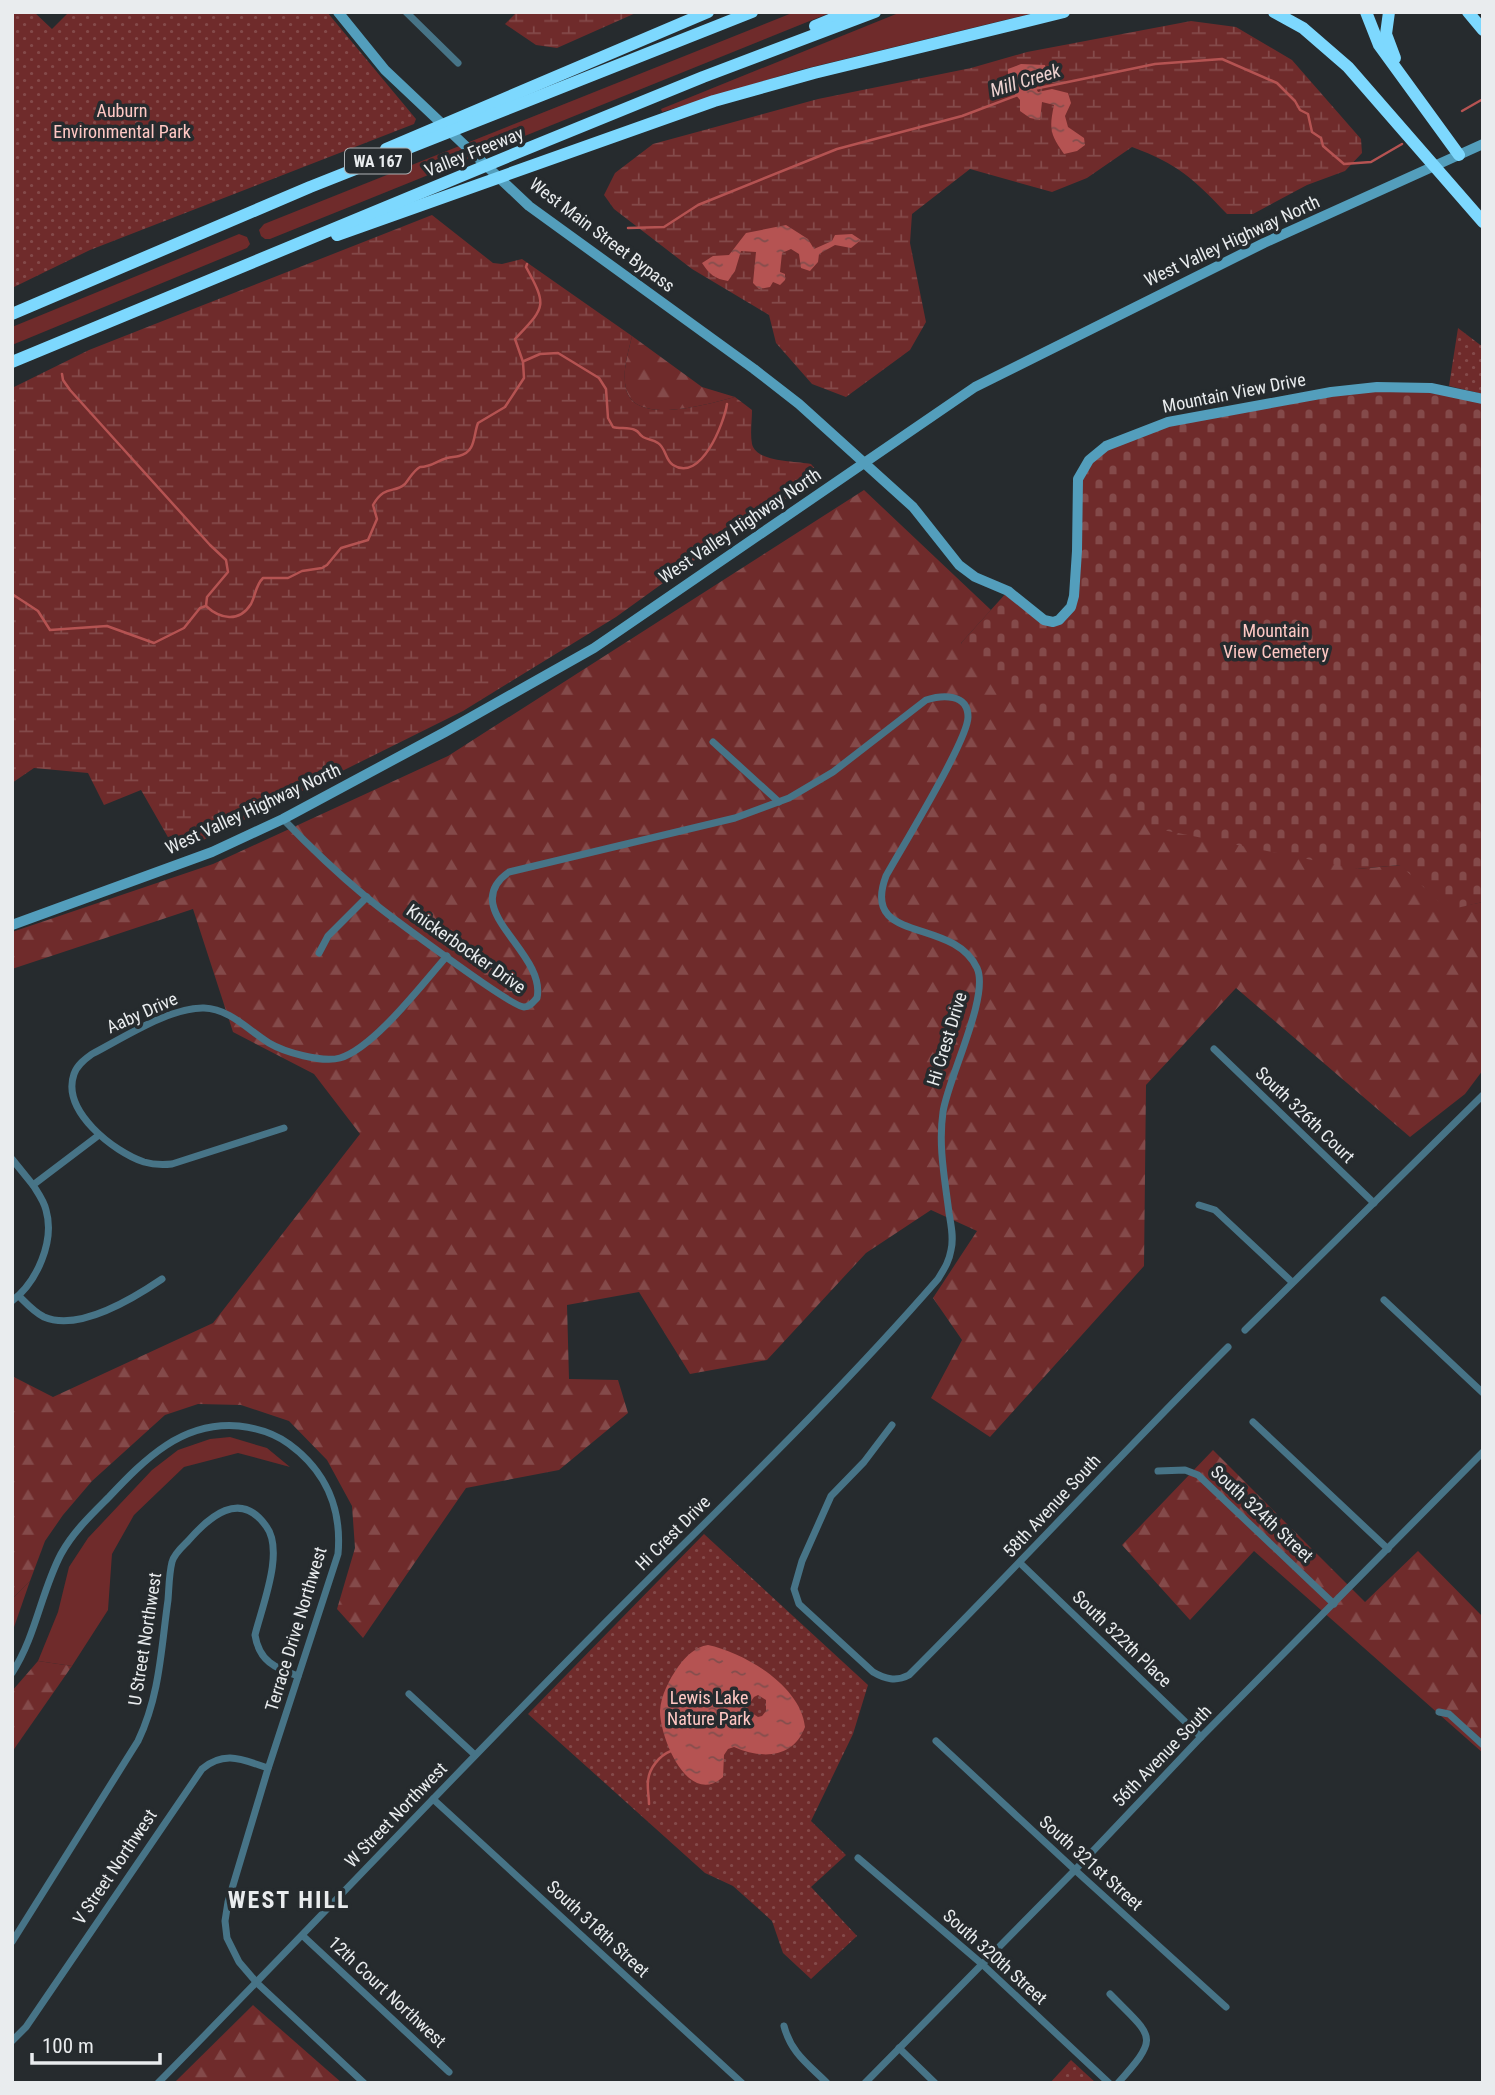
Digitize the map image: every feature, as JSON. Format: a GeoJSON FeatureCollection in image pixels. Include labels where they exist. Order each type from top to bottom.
{"type":"FeatureCollection","features":[{"type":"Feature","properties":{"kind":"highway"},"geometry":{"type":"LineString","coordinates":[[326,181],[358,162],[431,129],[708,12]]}},
{"type":"Feature","properties":{"kind":"highway","name":"Valley Freeway"},"geometry":{"type":"LineString","coordinates":[[12,313],[326,181],[752,12]]}},
{"type":"Feature","properties":{"kind":"highway","name":"WA 167"},"geometry":{"type":"LineString","coordinates":[[703,77],[753,52],[849,12]]}},
{"type":"Feature","properties":{"kind":"highway","name":"Valley Freeway"},"geometry":{"type":"LineString","coordinates":[[12,362],[703,77],[875,12]]}},
{"type":"Feature","properties":{"kind":"highway"},"geometry":{"type":"LineString","coordinates":[[263,258],[367,226],[714,100],[1064,12]]}},
{"type":"Feature","properties":{"kind":"highway"},"geometry":{"type":"LineString","coordinates":[[1274,12],[1303,28],[1328,47],[1380,102],[1483,222]]}},
{"type":"Feature","properties":{"kind":"highway"},"geometry":{"type":"LineString","coordinates":[[1366,12],[1379,45],[1458,155]]}},
{"type":"Feature","properties":{"kind":"highway"},"geometry":{"type":"LineString","coordinates":[[1389,12],[1386,34],[1388,44],[1420,100]]}},
{"type":"Feature","properties":{"kind":"highway"},"geometry":{"type":"LineString","coordinates":[[1468,12],[1483,30]]}},
{"type":"Feature","properties":{"kind":"main road","name":"West Main Street Bypass"},"geometry":{"type":"LineString","coordinates":[[338,12],[385,70],[530,206],[754,369],[799,404],[866,463]]}},
{"type":"Feature","properties":{"kind":"main road","name":"West Valley Highway North"},"geometry":{"type":"LineString","coordinates":[[12,925],[212,852],[283,819],[594,648],[975,387],[1265,243],[1483,144]]}},
{"type":"Feature","properties":{"kind":"main road","name":"Mountain View Drive"},"geometry":{"type":"LineString","coordinates":[[866,463],[913,507],[967,572],[1008,591],[1044,621],[1053,622],[1066,614],[1074,596],[1079,479],[1088,460],[1106,446],[1168,422],[1331,392],[1377,387],[1431,388],[1483,399]]}},
{"type":"Feature","properties":{"kind":"street"},"geometry":{"type":"LineString","coordinates":[[406,12],[458,63]]}},
{"type":"Feature","properties":{"kind":"street","name":"Hi Crest Drive"},"geometry":{"type":"LineString","coordinates":[[495,883],[509,872],[735,818],[779,802],[833,772],[926,700],[948,695],[960,701],[968,714],[965,732],[886,876],[880,897],[882,909],[888,916],[912,928],[949,940],[972,961],[979,975],[977,1003],[951,1079],[943,1112],[941,1143],[952,1234],[948,1263],[937,1279],[852,1373],[599,1629]]}},
{"type":"Feature","properties":{"kind":"street"},"geometry":{"type":"LineString","coordinates":[[713,742],[779,802]]}},
{"type":"Feature","properties":{"kind":"street","name":"Knickerbocker Drive"},"geometry":{"type":"LineString","coordinates":[[283,819],[367,897],[512,1003],[522,1007],[530,1005],[537,998],[537,980],[532,967],[495,914],[492,892],[495,883]]}},
{"type":"Feature","properties":{"kind":"street"},"geometry":{"type":"LineString","coordinates":[[319,953],[328,936],[367,897]]}},
{"type":"Feature","properties":{"kind":"street","name":"Aaby Drive"},"geometry":{"type":"LineString","coordinates":[[284,1128],[172,1164],[159,1165],[132,1157],[99,1135],[74,1101],[74,1073],[92,1054],[169,1016],[188,1009],[206,1008],[221,1011],[279,1049],[339,1059],[350,1054],[382,1028],[447,956]]}},
{"type":"Feature","properties":{"kind":"street","name":"South 326th Court"},"geometry":{"type":"LineString","coordinates":[[1214,1049],[1374,1203]]}},
{"type":"Feature","properties":{"kind":"street"},"geometry":{"type":"LineString","coordinates":[[1245,1330],[1483,1095]]}},
{"type":"Feature","properties":{"kind":"street"},"geometry":{"type":"LineString","coordinates":[[33,1185],[99,1135]]}},
{"type":"Feature","properties":{"kind":"street"},"geometry":{"type":"LineString","coordinates":[[12,1158],[33,1185],[47,1212],[48,1232],[44,1253],[29,1283],[16,1298],[48,1318],[69,1320],[130,1301],[162,1279]]}},
{"type":"Feature","properties":{"kind":"street"},"geometry":{"type":"LineString","coordinates":[[1199,1205],[1215,1210],[1292,1282]]}},
{"type":"Feature","properties":{"kind":"street"},"geometry":{"type":"LineString","coordinates":[[1384,1300],[1483,1393]]}},
{"type":"Feature","properties":{"kind":"street","name":"58th Avenue South"},"geometry":{"type":"LineString","coordinates":[[892,1425],[864,1462],[831,1496],[802,1561],[794,1589],[799,1604],[873,1672],[884,1678],[895,1679],[909,1675],[1228,1347]]}},
{"type":"Feature","properties":{"kind":"street"},"geometry":{"type":"LineString","coordinates":[[1253,1422],[1388,1549]]}},
{"type":"Feature","properties":{"kind":"street","name":"Terrace Drive Northwest"},"geometry":{"type":"LineString","coordinates":[[12,1673],[28,1646],[48,1585],[59,1558],[72,1537],[146,1459],[172,1439],[192,1431],[227,1425],[249,1427],[282,1439],[309,1461],[324,1479],[334,1502],[340,1535],[338,1555],[268,1768],[228,1902],[225,1922],[231,1951],[257,1983],[365,2083]]}},
{"type":"Feature","properties":{"kind":"street","name":"56th Avenue South"},"geometry":{"type":"LineString","coordinates":[[865,2083],[1483,1452]]}},
{"type":"Feature","properties":{"kind":"street","name":"South 324th Street"},"geometry":{"type":"LineString","coordinates":[[1158,1471],[1185,1470],[1198,1475],[1334,1604]]}},
{"type":"Feature","properties":{"kind":"street","name":"U Street Northwest"},"geometry":{"type":"LineString","coordinates":[[12,1942],[143,1730],[157,1689],[172,1562],[192,1536],[221,1511],[233,1508],[246,1511],[258,1517],[272,1535],[275,1546],[273,1562],[255,1635],[257,1646],[267,1662],[298,1676]]}},
{"type":"Feature","properties":{"kind":"street","name":"South 322th Place"},"geometry":{"type":"LineString","coordinates":[[1020,1563],[1201,1737]]}},
{"type":"Feature","properties":{"kind":"street","name":"W Street Northwest"},"geometry":{"type":"LineString","coordinates":[[158,2083],[599,1629]]}},
{"type":"Feature","properties":{"kind":"street"},"geometry":{"type":"LineString","coordinates":[[409,1694],[475,1755]]}},
{"type":"Feature","properties":{"kind":"street"},"geometry":{"type":"LineString","coordinates":[[1439,1712],[1449,1714],[1483,1745]]}},
{"type":"Feature","properties":{"kind":"street","name":"South 321st Street"},"geometry":{"type":"LineString","coordinates":[[936,1741],[1226,2007]]}},
{"type":"Feature","properties":{"kind":"street","name":"V Street Northwest"},"geometry":{"type":"LineString","coordinates":[[12,2040],[26,2027],[202,1769],[219,1758],[228,1757],[268,1768]]}},
{"type":"Feature","properties":{"kind":"street","name":"South 318th Street"},"geometry":{"type":"LineString","coordinates":[[433,1799],[742,2083]]}},
{"type":"Feature","properties":{"kind":"street","name":"South 320th Street"},"geometry":{"type":"LineString","coordinates":[[858,1858],[982,1964],[1109,2083]]}},
{"type":"Feature","properties":{"kind":"street","name":"12th Court Northwest"},"geometry":{"type":"LineString","coordinates":[[303,1936],[449,2072]]}},
{"type":"Feature","properties":{"kind":"street"},"geometry":{"type":"LineString","coordinates":[[1110,1994],[1146,2033],[1148,2043],[1141,2057],[1118,2083]]}},
{"type":"Feature","properties":{"kind":"street"},"geometry":{"type":"LineString","coordinates":[[784,2026],[793,2050],[827,2083]]}},
{"type":"Feature","properties":{"kind":"street"},"geometry":{"type":"LineString","coordinates":[[898,2048],[935,2083]]}},
{"type":"Feature","properties":{"kind":"green space","name":"Auburn Environmental Park"},"geometry":{"type":"Polygon","coordinates":[[[12,12],[34,12],[52,29],[69,12],[327,12],[416,119],[414,124],[90,250],[12,288],[12,12]]]}},
{"type":"Feature","properties":{"kind":"green space"},"geometry":{"type":"Polygon","coordinates":[[[517,12],[638,12],[557,48],[536,45],[505,24],[517,12]]]}},
{"type":"Feature","properties":{"kind":"green space"},"geometry":{"type":"Polygon","coordinates":[[[832,12],[270,239],[261,236],[259,230],[264,224],[792,13],[832,12]]]}},
{"type":"Feature","properties":{"kind":"green space"},"geometry":{"type":"Polygon","coordinates":[[[901,12],[1038,12],[800,70],[662,112],[661,109],[901,12]]]}},
{"type":"Feature","properties":{"kind":"green space"},"geometry":{"type":"Polygon","coordinates":[[[1191,21],[1236,27],[1292,60],[1361,139],[1362,153],[1345,171],[1307,185],[1253,214],[1227,214],[1205,191],[1174,166],[1132,147],[1087,178],[1052,192],[970,169],[912,214],[910,243],[926,322],[910,350],[846,397],[812,384],[776,343],[769,315],[692,269],[614,209],[604,195],[615,173],[653,144],[818,99],[971,68],[1027,52],[1191,21]]]}},
{"type":"Feature","properties":{"kind":"green space"},"geometry":{"type":"Polygon","coordinates":[[[432,215],[493,263],[502,264],[522,259],[632,336],[625,376],[626,389],[632,400],[643,407],[675,410],[735,397],[752,410],[751,440],[755,450],[768,457],[811,464],[817,471],[807,485],[731,534],[616,617],[463,711],[177,853],[141,790],[104,805],[88,773],[34,768],[12,783],[12,388],[89,350],[432,215]]]}},
{"type":"Feature","properties":{"kind":"green space"},"geometry":{"type":"Polygon","coordinates":[[[239,234],[247,237],[250,244],[247,248],[12,345],[12,327],[239,234]]]}},
{"type":"Feature","properties":{"kind":"green space"},"geometry":{"type":"Polygon","coordinates":[[[1458,328],[1483,347],[1483,394],[1449,386],[1458,328]]]}},
{"type":"Feature","properties":{"kind":"green space"},"geometry":{"type":"Polygon","coordinates":[[[632,336],[702,387],[735,397],[675,410],[643,407],[632,400],[626,389],[625,369],[632,336]]]}},
{"type":"Feature","properties":{"kind":"green space","name":"Mountain View Cemetery"},"geometry":{"type":"Polygon","coordinates":[[[1377,387],[1483,399],[1483,902],[1448,910],[1400,865],[1357,869],[1148,827],[961,643],[1008,591],[1053,622],[1071,607],[1078,479],[1089,460],[1149,428],[1377,387]]]}},
{"type":"Feature","properties":{"kind":"green space"},"geometry":{"type":"Polygon","coordinates":[[[864,490],[991,610],[961,643],[1357,869],[1401,865],[1448,909],[1483,902],[1483,1070],[1465,1094],[1410,1137],[1236,988],[1146,1085],[1144,1266],[990,1437],[931,1398],[962,1340],[933,1298],[977,1231],[931,1210],[866,1253],[767,1360],[690,1374],[639,1292],[567,1305],[569,1379],[618,1380],[628,1413],[559,1470],[466,1488],[363,1638],[337,1609],[355,1548],[352,1506],[327,1460],[289,1421],[241,1405],[198,1404],[165,1415],[92,1481],[63,1515],[45,1541],[30,1581],[12,1599],[12,1376],[53,1397],[213,1323],[360,1134],[314,1074],[233,1032],[193,909],[12,969],[12,932],[213,864],[448,756],[864,490]]]}},
{"type":"Feature","properties":{"kind":"green space"},"geometry":{"type":"Polygon","coordinates":[[[230,1437],[267,1448],[290,1467],[238,1453],[184,1467],[134,1515],[112,1554],[108,1610],[72,1666],[38,1661],[58,1612],[69,1567],[88,1538],[152,1470],[178,1450],[210,1439],[230,1437]]]}},
{"type":"Feature","properties":{"kind":"green space"},"geometry":{"type":"Polygon","coordinates":[[[1213,1450],[1365,1602],[1418,1551],[1483,1617],[1483,1753],[1254,1551],[1190,1620],[1122,1545],[1213,1450]]]}},
{"type":"Feature","properties":{"kind":"green space","name":"Lewis Lake Nature Park"},"geometry":{"type":"Polygon","coordinates":[[[704,1534],[868,1685],[853,1734],[811,1821],[846,1855],[811,1887],[857,1936],[811,1979],[783,1953],[772,1921],[733,1886],[705,1873],[528,1714],[704,1534]]]}},
{"type":"Feature","properties":{"kind":"green space"},"geometry":{"type":"Polygon","coordinates":[[[30,1581],[12,1633],[12,1599],[30,1581]]]}},
{"type":"Feature","properties":{"kind":"green space"},"geometry":{"type":"Polygon","coordinates":[[[38,1661],[72,1666],[12,1752],[12,1691],[38,1661]]]}},
{"type":"Feature","properties":{"kind":"green space"},"geometry":{"type":"Polygon","coordinates":[[[253,2005],[342,2083],[174,2083],[253,2005]]]}},
{"type":"Feature","properties":{"kind":"green space"},"geometry":{"type":"Polygon","coordinates":[[[1071,2060],[1096,2083],[1050,2083],[1071,2060]]]}},
{"type":"Feature","properties":{"kind":"water"},"geometry":{"type":"Polygon","coordinates":[[[1021,64],[1045,65],[1046,69],[1033,82],[1038,92],[1052,89],[1068,93],[1071,103],[1065,116],[1068,127],[1084,138],[1085,145],[1077,151],[1064,154],[1056,141],[1051,126],[1054,105],[1042,102],[1040,120],[1030,118],[1020,111],[1020,100],[1008,86],[1008,69],[1021,64]]]}},
{"type":"Feature","properties":{"kind":"water"},"geometry":{"type":"Polygon","coordinates":[[[786,225],[808,239],[814,249],[832,241],[835,235],[852,234],[861,240],[851,248],[835,245],[819,254],[818,262],[810,271],[801,268],[799,254],[791,249],[782,253],[780,272],[785,274],[785,280],[780,285],[773,282],[770,287],[759,289],[753,283],[756,252],[741,251],[735,271],[728,281],[713,275],[702,263],[713,256],[729,255],[746,233],[786,225]]]}},
{"type":"Feature","properties":{"kind":"water"},"geometry":{"type":"Polygon","coordinates":[[[708,1645],[738,1655],[769,1674],[793,1698],[805,1727],[793,1745],[775,1754],[755,1753],[734,1747],[728,1749],[724,1755],[723,1777],[711,1784],[699,1784],[688,1777],[679,1766],[665,1737],[660,1711],[664,1693],[675,1672],[688,1656],[708,1645]],[[758,1695],[754,1697],[747,1707],[749,1711],[758,1717],[762,1716],[766,1711],[766,1700],[758,1695]]]}},
{"type":"Feature","properties":{"kind":"waterway","name":"Mill Creek"},"geometry":{"type":"LineString","coordinates":[[1034,89],[1155,64],[1222,59],[1277,83],[1300,110],[1308,114],[1312,132],[1321,138],[1323,146],[1344,164],[1371,162],[1402,144]]}},
{"type":"Feature","properties":{"kind":"waterway","name":"Mill Creek"},"geometry":{"type":"LineString","coordinates":[[628,228],[664,227],[698,205],[837,149],[962,116],[1018,95]]}},
{"type":"Feature","properties":{"kind":"waterway"},"geometry":{"type":"LineString","coordinates":[[1462,111],[1483,99]]}},
{"type":"Feature","properties":{"kind":"waterway","name":"Mill Creek"},"geometry":{"type":"LineString","coordinates":[[12,594],[38,611],[50,630],[107,626],[154,643],[184,628],[200,608],[206,606],[217,614],[229,617],[241,614],[251,604],[263,578],[288,578],[302,571],[322,568],[341,548],[368,540],[377,519],[373,505],[377,498],[405,484],[420,467],[468,451],[478,423],[505,407],[524,378],[523,362],[515,339],[540,306],[538,291],[527,264]]}},
{"type":"Feature","properties":{"kind":"waterway"},"geometry":{"type":"LineString","coordinates":[[524,361],[540,354],[558,353],[599,378],[606,389],[608,418],[613,427],[635,430],[643,437],[656,442],[661,445],[670,463],[683,468],[693,466],[702,459],[716,436],[727,404]]}},
{"type":"Feature","properties":{"kind":"waterway"},"geometry":{"type":"LineString","coordinates":[[62,374],[70,390],[226,560],[228,572],[207,597],[206,606]]}},
{"type":"Feature","properties":{"kind":"waterway"},"geometry":{"type":"LineString","coordinates":[[649,1804],[650,1771],[659,1759],[671,1751]]}},
{"type":"Feature","properties":{"kind":"district","name":"WEST HILL"},"geometry":{"type":"Point","coordinates":[289,1900]}}]}
